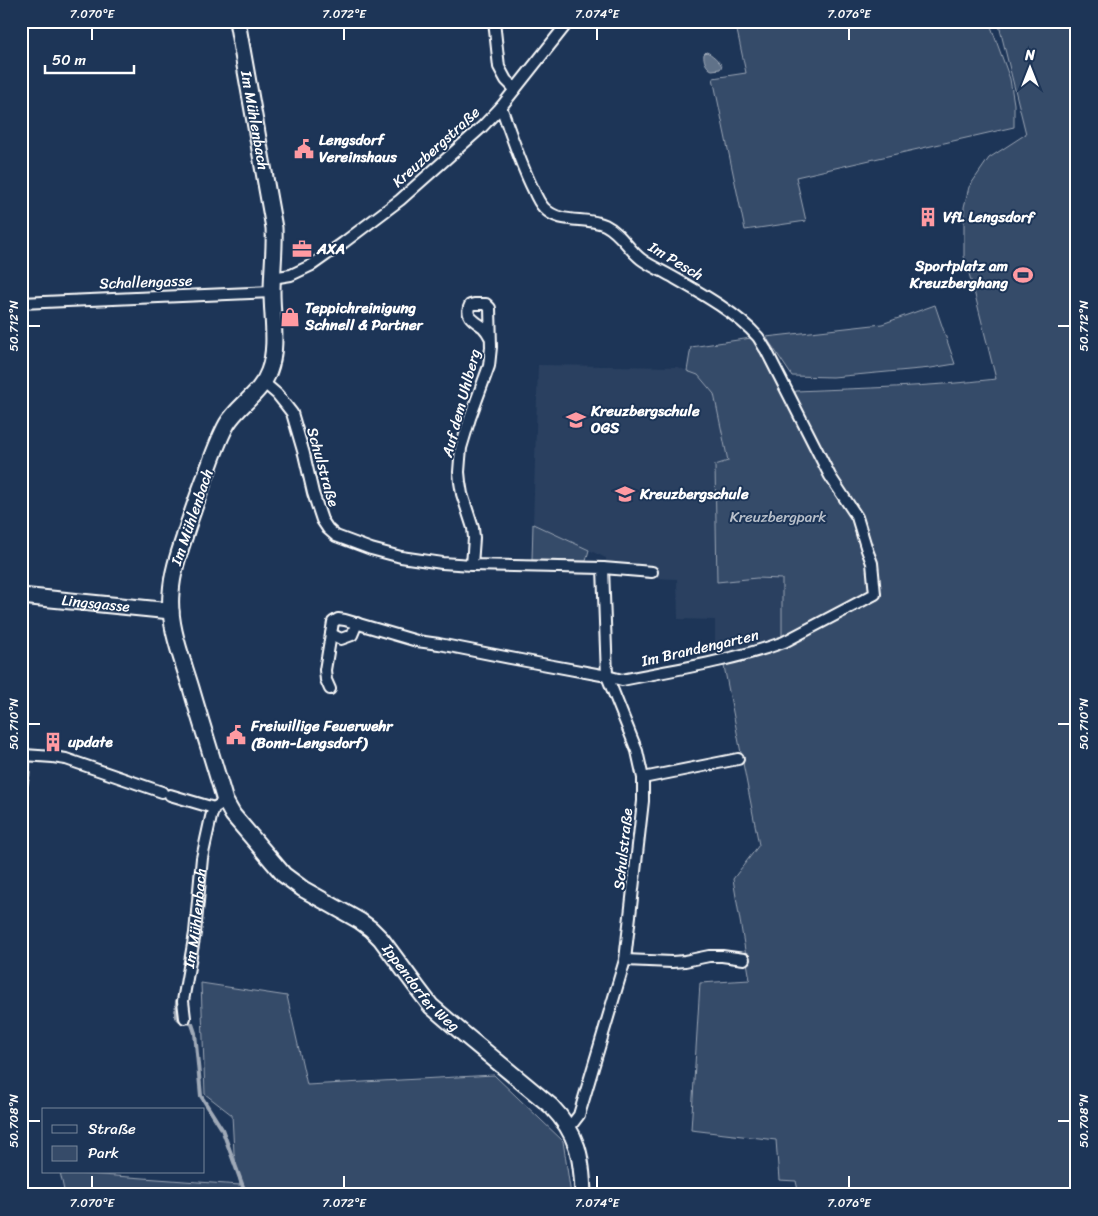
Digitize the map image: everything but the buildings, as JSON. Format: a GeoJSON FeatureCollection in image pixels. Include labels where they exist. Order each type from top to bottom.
{"type":"FeatureCollection","features":[{"type":"Feature","properties":{"kind":"street","name":"Im Mühlenbach"},"geometry":{"type":"LineString","coordinates":[[185,1018],[183,1001],[195,933],[202,858],[211,817],[220,804],[177,643],[170,594],[174,570],[218,443],[234,414],[250,400],[263,382],[270,369],[273,346],[272,285],[275,248],[274,228],[237,21]]}},
{"type":"Feature","properties":{"kind":"street"},"geometry":{"type":"LineString","coordinates":[[494,21],[499,67],[506,80],[515,89]]}},
{"type":"Feature","properties":{"kind":"street","name":"Kreuzbergstraße"},"geometry":{"type":"LineString","coordinates":[[272,285],[312,265],[400,200],[501,107],[568,21]]}},
{"type":"Feature","properties":{"kind":"street","name":"Im Pesch"},"geometry":{"type":"LineString","coordinates":[[501,107],[526,175],[544,208],[556,217],[594,221],[605,225],[621,237],[641,259],[729,312],[758,337],[784,386]]}},
{"type":"Feature","properties":{"kind":"street","name":"Schallengasse"},"geometry":{"type":"LineString","coordinates":[[21,303],[272,285]]}},
{"type":"Feature","properties":{"kind":"street","name":"Auf dem Uhlberg"},"geometry":{"type":"LineString","coordinates":[[472,565],[473,528],[462,494],[459,472],[460,459],[461,448],[489,366],[490,337]]}},
{"type":"Feature","properties":{"kind":"street","name":"Schulstraße"},"geometry":{"type":"LineString","coordinates":[[263,382],[277,394],[292,414],[322,520],[336,536],[371,549],[402,557],[442,562],[472,565],[603,568],[652,572]]}},
{"type":"Feature","properties":{"kind":"street","name":"Im Brandengarten"},"geometry":{"type":"LineString","coordinates":[[331,634],[333,622],[338,619],[417,641],[622,680],[738,657],[762,650],[784,642],[875,594],[872,563],[866,550],[857,517],[830,476],[784,386]]}},
{"type":"Feature","properties":{"kind":"street","name":"Schulstraße"},"geometry":{"type":"LineString","coordinates":[[569,1128],[580,1115],[625,960],[643,801],[643,778],[640,764],[631,734],[607,676],[603,568]]}},
{"type":"Feature","properties":{"kind":"street","name":"Lingsgasse"},"geometry":{"type":"LineString","coordinates":[[21,596],[171,611]]}},
{"type":"Feature","properties":{"kind":"street"},"geometry":{"type":"LineString","coordinates":[[330,689],[326,680],[325,670],[331,634],[341,640],[352,635],[357,623]]}},
{"type":"Feature","properties":{"kind":"street"},"geometry":{"type":"LineString","coordinates":[[21,742],[24,755],[21,786]]}},
{"type":"Feature","properties":{"kind":"street"},"geometry":{"type":"LineString","coordinates":[[24,755],[66,759],[166,794],[220,804]]}},
{"type":"Feature","properties":{"kind":"street"},"geometry":{"type":"LineString","coordinates":[[643,778],[738,759]]}},
{"type":"Feature","properties":{"kind":"street","name":"Ippendorfer Weg"},"geometry":{"type":"LineString","coordinates":[[220,804],[233,814],[284,875],[303,889],[360,921],[376,934],[431,1006],[561,1116],[569,1128],[581,1159],[583,1195]]}},
{"type":"Feature","properties":{"kind":"street"},"geometry":{"type":"LineString","coordinates":[[625,960],[672,962],[709,956],[744,959]]}},
{"type":"Feature","properties":{"kind":"shaded area"},"geometry":{"type":"Polygon","coordinates":[[[706,52],[719,62],[722,66],[720,69],[712,70],[708,67],[704,58],[706,52]]]}},
{"type":"Feature","properties":{"kind":"shaded area","name":"Kreuzbergschule"},"geometry":{"type":"Polygon","coordinates":[[[538,365],[677,367],[698,375],[714,394],[728,462],[717,582],[757,578],[782,579],[782,636],[715,655],[715,620],[678,619],[677,579],[652,578],[652,569],[610,564],[606,561],[606,558],[533,524],[538,365]]]}},
{"type":"Feature","properties":{"kind":"green space"},"geometry":{"type":"Polygon","coordinates":[[[735,21],[989,21],[1010,79],[1014,104],[1014,127],[796,177],[806,221],[745,230],[713,78],[746,73],[735,21]]]}},
{"type":"Feature","properties":{"kind":"green space"},"geometry":{"type":"Polygon","coordinates":[[[998,21],[1077,21],[1077,1195],[858,1195],[858,1193],[799,1195],[796,1181],[779,1180],[776,1140],[691,1130],[700,983],[750,980],[733,879],[759,845],[724,666],[789,646],[794,641],[879,599],[874,561],[793,396],[796,391],[921,386],[996,379],[964,256],[964,207],[969,187],[989,158],[1026,134],[998,21]]]}},
{"type":"Feature","properties":{"kind":"green space"},"geometry":{"type":"Polygon","coordinates":[[[935,305],[955,364],[833,377],[792,376],[766,337],[882,324],[935,305]]]}},
{"type":"Feature","properties":{"kind":"green space","name":"Kreuzbergpark"},"geometry":{"type":"Polygon","coordinates":[[[751,338],[759,348],[828,479],[854,518],[868,565],[872,592],[782,636],[782,579],[757,578],[717,582],[715,465],[728,461],[714,394],[698,375],[687,371],[691,347],[751,338]]]}},
{"type":"Feature","properties":{"kind":"green space"},"geometry":{"type":"Polygon","coordinates":[[[533,524],[589,550],[586,561],[532,560],[533,524]]]}},
{"type":"Feature","properties":{"kind":"green space"},"geometry":{"type":"Polygon","coordinates":[[[201,983],[287,996],[307,1085],[494,1075],[563,1141],[571,1195],[65,1195],[60,1174],[88,1174],[240,1185],[234,1153],[232,1115],[205,1094],[201,983]]]}},
{"type":"Feature","properties":{"kind":"waterway"},"geometry":{"type":"LineString","coordinates":[[177,1001],[176,1016],[180,1020]]}},
{"type":"Feature","properties":{"kind":"waterway"},"geometry":{"type":"LineString","coordinates":[[187,1022],[192,1024],[195,1033],[201,1096],[222,1129],[246,1195]]}},
{"type":"Feature","properties":{"kind":"place","name":"Lengsdorf Vereinshaus"},"geometry":{"type":"Point","coordinates":[304,149]}},
{"type":"Feature","properties":{"kind":"place","name":"VfL Lengsdorf"},"geometry":{"type":"Point","coordinates":[928,217]}},
{"type":"Feature","properties":{"kind":"place","name":"AXA"},"geometry":{"type":"Point","coordinates":[302,249]}},
{"type":"Feature","properties":{"kind":"place","name":"Sportplatz am Kreuzberghang"},"geometry":{"type":"Point","coordinates":[1023,275]}},
{"type":"Feature","properties":{"kind":"place","name":"Teppichreinigung Schnell & Partner"},"geometry":{"type":"Point","coordinates":[290,317]}},
{"type":"Feature","properties":{"kind":"place","name":"Kreuzbergschule OGS"},"geometry":{"type":"Point","coordinates":[576,420]}},
{"type":"Feature","properties":{"kind":"place","name":"Kreuzbergschule"},"geometry":{"type":"Point","coordinates":[625,494]}},
{"type":"Feature","properties":{"kind":"place","name":"Freiwillige Feuerwehr (Bonn-Lengsdorf)"},"geometry":{"type":"Point","coordinates":[236,735]}},
{"type":"Feature","properties":{"kind":"place","name":"update"},"geometry":{"type":"Point","coordinates":[53,742]}}]}
